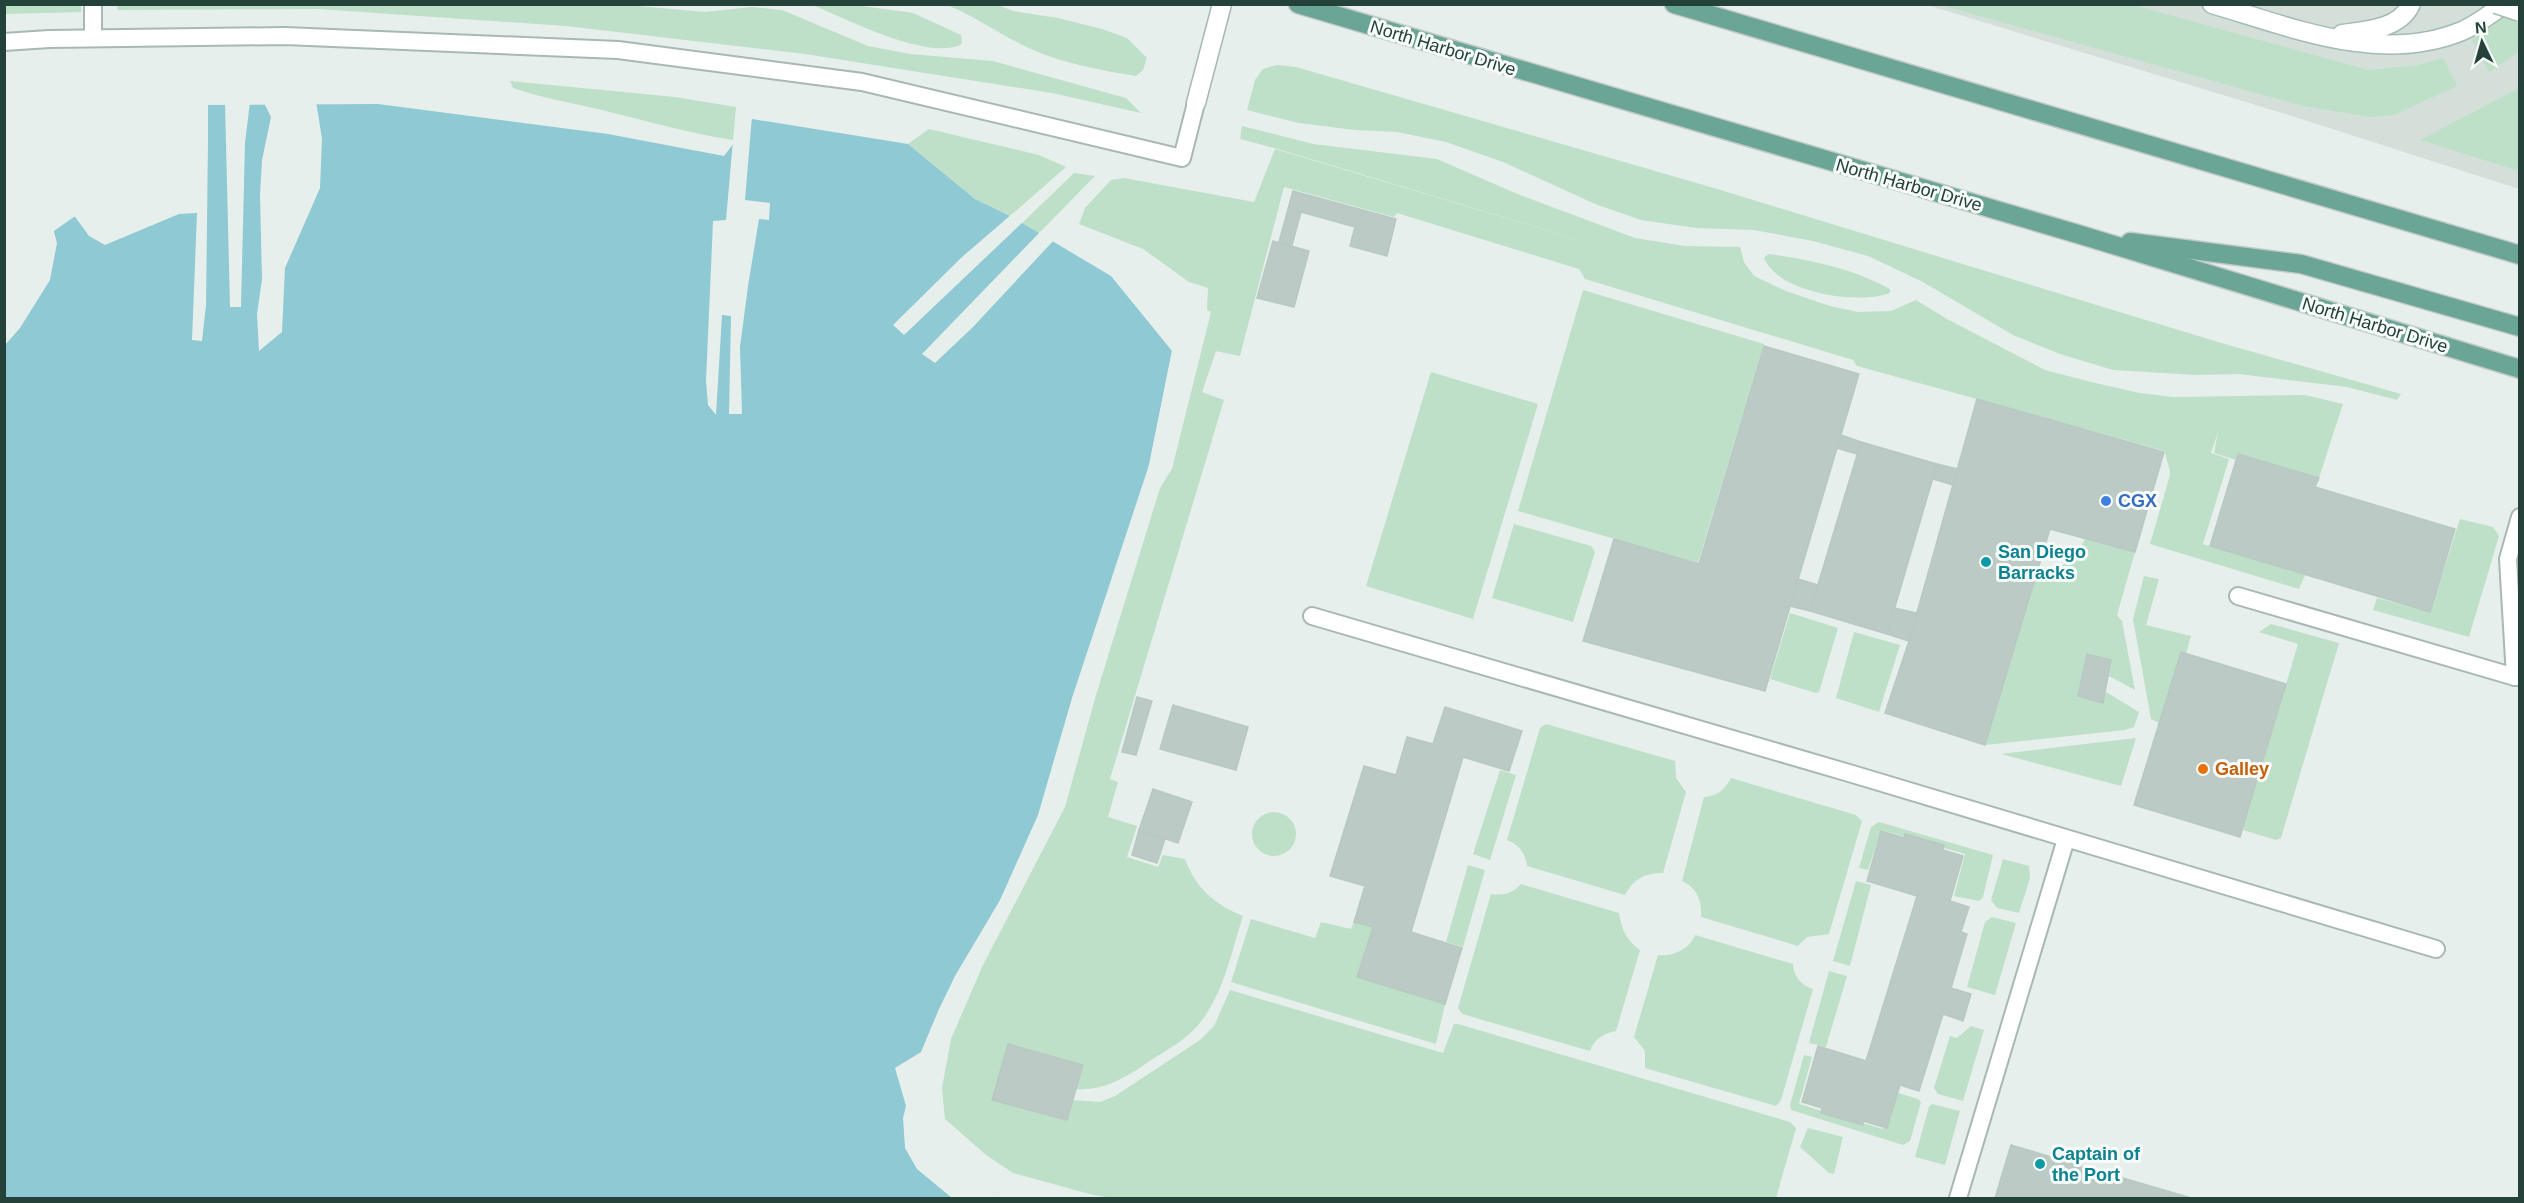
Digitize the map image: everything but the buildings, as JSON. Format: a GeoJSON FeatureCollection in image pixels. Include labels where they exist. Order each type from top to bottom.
{"type":"FeatureCollection","features":[{"type":"Feature","properties":{"kind":"main road"},"geometry":{"type":"LineString","coordinates":[[1196,103],[1222,4]]}},
{"type":"Feature","properties":{"kind":"main road","name":"North Harbor Drive"},"geometry":{"type":"LineString","coordinates":[[1298,4],[2081,235],[2520,369]]}},
{"type":"Feature","properties":{"kind":"main road"},"geometry":{"type":"LineString","coordinates":[[1674,4],[2520,255]]}},
{"type":"Feature","properties":{"kind":"main road"},"geometry":{"type":"LineString","coordinates":[[2212,4],[2323,36],[2379,46],[2432,40],[2463,31],[2505,4]]}},
{"type":"Feature","properties":{"kind":"main road"},"geometry":{"type":"LineString","coordinates":[[2323,36],[2378,29],[2407,14],[2411,4]]}},
{"type":"Feature","properties":{"kind":"main road"},"geometry":{"type":"LineString","coordinates":[[2496,4],[2520,12]]}},
{"type":"Feature","properties":{"kind":"main road"},"geometry":{"type":"LineString","coordinates":[[2081,235],[2301,264],[2520,327]]}},
{"type":"Feature","properties":{"kind":"lane"},"geometry":{"type":"LineString","coordinates":[[93,4],[93,38]]}},
{"type":"Feature","properties":{"kind":"lane"},"geometry":{"type":"LineString","coordinates":[[4,42],[93,38],[285,36],[618,50],[862,82],[1182,158],[1196,103]]}},
{"type":"Feature","properties":{"kind":"lane"},"geometry":{"type":"LineString","coordinates":[[2238,596],[2416,648],[2517,673],[2508,559],[2520,517]]}},
{"type":"Feature","properties":{"kind":"lane"},"geometry":{"type":"LineString","coordinates":[[1312,616],[2436,949]]}},
{"type":"Feature","properties":{"kind":"lane"},"geometry":{"type":"LineString","coordinates":[[1958,1198],[2066,839]]}},
{"type":"Feature","properties":{"kind":"shaded area"},"geometry":{"type":"Polygon","coordinates":[[[1927,5],[2519,5],[2519,189],[2295,117],[1927,5]]]}},
{"type":"Feature","properties":{"kind":"green space"},"geometry":{"type":"Polygon","coordinates":[[[615,4],[705,12],[752,7],[782,10],[868,46],[910,54],[993,61],[1126,98],[1141,113],[1052,93],[805,54],[566,26],[318,9],[118,10],[117,5],[615,4]]]}},
{"type":"Feature","properties":{"kind":"green space"},"geometry":{"type":"Polygon","coordinates":[[[4,5],[81,5],[81,12],[5,14],[4,5]]]}},
{"type":"Feature","properties":{"kind":"green space"},"geometry":{"type":"Polygon","coordinates":[[[813,5],[855,5],[913,13],[961,35],[962,44],[948,48],[909,43],[866,28],[813,5]]]}},
{"type":"Feature","properties":{"kind":"green space"},"geometry":{"type":"Polygon","coordinates":[[[947,5],[998,5],[1013,11],[1058,18],[1102,29],[1127,38],[1147,58],[1143,70],[1136,76],[1071,63],[1022,45],[947,5]]]}},
{"type":"Feature","properties":{"kind":"green space"},"geometry":{"type":"Polygon","coordinates":[[[1940,5],[2133,5],[2368,70],[2419,65],[2443,58],[2457,86],[2394,115],[2370,117],[2303,106],[1940,5]]]}},
{"type":"Feature","properties":{"kind":"green space"},"geometry":{"type":"Polygon","coordinates":[[[2519,7],[2519,52],[2489,72],[2472,40],[2519,7]]]}},
{"type":"Feature","properties":{"kind":"green space"},"geometry":{"type":"Polygon","coordinates":[[[1277,65],[1296,67],[1714,188],[2218,342],[2401,394],[2397,400],[2347,387],[2239,374],[2197,375],[2113,370],[2060,354],[2013,335],[1921,281],[1868,256],[1813,241],[1754,230],[1696,228],[1641,220],[1595,204],[1503,162],[1446,142],[1397,132],[1354,130],[1299,123],[1247,110],[1255,80],[1263,69],[1277,65]]]}},
{"type":"Feature","properties":{"kind":"green space"},"geometry":{"type":"Polygon","coordinates":[[[510,81],[675,97],[736,107],[733,140],[535,95],[513,88],[510,81]]]}},
{"type":"Feature","properties":{"kind":"green space"},"geometry":{"type":"Polygon","coordinates":[[[2519,88],[2519,171],[2420,140],[2519,88]]]}},
{"type":"Feature","properties":{"kind":"green space"},"geometry":{"type":"Polygon","coordinates":[[[1242,126],[1313,144],[1437,159],[1515,193],[1635,238],[1685,246],[1740,247],[1744,262],[1754,276],[1786,291],[1830,306],[1858,312],[1891,311],[1916,300],[1947,319],[2045,370],[2091,382],[2140,393],[2173,397],[2305,395],[2343,404],[2319,478],[2238,454],[2236,460],[2214,453],[2218,432],[2211,453],[2229,459],[2203,544],[2305,575],[2299,589],[2150,544],[2170,475],[2165,451],[1857,366],[1853,360],[1585,279],[1579,269],[1397,213],[1394,217],[1284,187],[1240,356],[1216,351],[1202,392],[1224,400],[1110,779],[1118,782],[1108,817],[1137,826],[1127,857],[1158,867],[1163,855],[1185,859],[1194,878],[1207,894],[1233,912],[1243,916],[1229,964],[1216,996],[1199,1024],[1177,1044],[1128,1075],[1103,1086],[1076,1089],[1083,1065],[1008,1044],[992,1099],[1067,1120],[1073,1100],[1100,1102],[1115,1096],[1200,1040],[1214,1026],[1230,990],[1443,1053],[1454,1024],[1458,1024],[1790,1122],[1796,1128],[1776,1198],[1114,1198],[1093,1195],[1013,1173],[986,1155],[945,1119],[942,1088],[951,1039],[982,967],[1065,807],[1096,695],[1160,488],[1172,469],[1211,312],[1207,310],[1208,288],[1189,282],[1143,249],[1079,224],[1085,208],[1111,180],[1124,178],[1254,202],[1275,149],[1623,253],[1274,148],[1240,139],[1242,126]]]}},
{"type":"Feature","properties":{"kind":"green space"},"geometry":{"type":"Polygon","coordinates":[[[929,129],[1039,155],[1066,167],[1010,216],[975,199],[908,144],[929,129]]]}},
{"type":"Feature","properties":{"kind":"green space"},"geometry":{"type":"Polygon","coordinates":[[[1074,173],[1095,176],[998,275],[942,300],[1074,173]]]}},
{"type":"Feature","properties":{"kind":"green space"},"geometry":{"type":"Polygon","coordinates":[[[1768,254],[1846,270],[1890,289],[1890,293],[1859,298],[1820,293],[1802,288],[1785,280],[1772,270],[1764,258],[1768,254]]]}},
{"type":"Feature","properties":{"kind":"green space"},"geometry":{"type":"Polygon","coordinates":[[[1583,290],[1764,344],[1698,563],[1518,511],[1583,290]]]}},
{"type":"Feature","properties":{"kind":"green space"},"geometry":{"type":"Polygon","coordinates":[[[1431,372],[1538,404],[1473,619],[1366,586],[1431,372]]]}},
{"type":"Feature","properties":{"kind":"green space"},"geometry":{"type":"Polygon","coordinates":[[[2460,519],[2493,527],[2499,536],[2469,637],[2373,610],[2377,598],[2430,612],[2460,519]]]}},
{"type":"Feature","properties":{"kind":"green space"},"geometry":{"type":"Polygon","coordinates":[[[1514,524],[1591,546],[1595,552],[1573,622],[1492,598],[1514,524]]]}},
{"type":"Feature","properties":{"kind":"green space"},"geometry":{"type":"Polygon","coordinates":[[[2085,539],[2135,552],[2117,615],[2122,621],[2135,690],[2109,676],[2111,660],[2087,654],[2078,696],[2102,703],[2106,692],[2139,712],[2134,727],[2125,730],[1985,745],[2037,573],[2053,570],[2066,563],[2085,539]]]}},
{"type":"Feature","properties":{"kind":"green space"},"geometry":{"type":"Polygon","coordinates":[[[2144,576],[2159,579],[2146,625],[2191,636],[2186,654],[2181,652],[2159,723],[2151,719],[2133,619],[2144,576]]]}},
{"type":"Feature","properties":{"kind":"green space"},"geometry":{"type":"Polygon","coordinates":[[[1790,613],[1838,628],[1819,692],[1770,679],[1790,613]]]}},
{"type":"Feature","properties":{"kind":"green space"},"geometry":{"type":"Polygon","coordinates":[[[2271,624],[2339,643],[2281,838],[2276,840],[2243,830],[2298,644],[2259,632],[2271,624]]]}},
{"type":"Feature","properties":{"kind":"green space"},"geometry":{"type":"Polygon","coordinates":[[[1854,632],[1900,645],[1879,712],[1836,698],[1854,632]]]}},
{"type":"Feature","properties":{"kind":"green space"},"geometry":{"type":"Polygon","coordinates":[[[1546,724],[1675,761],[1676,778],[1686,792],[1663,873],[1640,878],[1625,895],[1527,866],[1521,850],[1507,840],[1540,728],[1546,724]]]}},
{"type":"Feature","properties":{"kind":"green space"},"geometry":{"type":"Polygon","coordinates":[[[2136,738],[2121,786],[2001,754],[2136,738]]]}},
{"type":"Feature","properties":{"kind":"green space"},"geometry":{"type":"Polygon","coordinates":[[[1500,770],[1516,775],[1490,860],[1473,854],[1500,770]]]}},
{"type":"Feature","properties":{"kind":"green space"},"geometry":{"type":"Polygon","coordinates":[[[1731,778],[1856,815],[1862,821],[1829,934],[1807,937],[1798,946],[1701,917],[1698,895],[1682,881],[1704,797],[1720,792],[1731,778]]]}},
{"type":"Feature","properties":{"kind":"green space"},"geometry":{"type":"Polygon","coordinates":[[[1274,812],[1283,813],[1290,818],[1295,825],[1295,843],[1290,850],[1283,855],[1274,856],[1265,855],[1258,850],[1253,843],[1252,834],[1253,825],[1258,818],[1265,813],[1274,812]]]}},
{"type":"Feature","properties":{"kind":"green space"},"geometry":{"type":"Polygon","coordinates":[[[1879,822],[1993,855],[1983,897],[1979,901],[1954,896],[1965,854],[1881,830],[1868,870],[1859,868],[1871,827],[1879,822]]]}},
{"type":"Feature","properties":{"kind":"green space"},"geometry":{"type":"Polygon","coordinates":[[[2003,859],[2029,866],[2030,878],[2019,913],[1997,908],[1991,900],[2003,859]]]}},
{"type":"Feature","properties":{"kind":"green space"},"geometry":{"type":"Polygon","coordinates":[[[1468,865],[1485,870],[1463,947],[1446,942],[1468,865]]]}},
{"type":"Feature","properties":{"kind":"green space"},"geometry":{"type":"Polygon","coordinates":[[[1856,881],[1871,885],[1850,966],[1833,961],[1856,881]]]}},
{"type":"Feature","properties":{"kind":"green space"},"geometry":{"type":"Polygon","coordinates":[[[1521,884],[1619,913],[1625,934],[1640,950],[1616,1031],[1600,1038],[1590,1051],[1462,1014],[1458,1008],[1491,894],[1508,893],[1521,884]]]}},
{"type":"Feature","properties":{"kind":"green space"},"geometry":{"type":"Polygon","coordinates":[[[1992,917],[2016,923],[1995,995],[1967,987],[1985,922],[1992,917]]]}},
{"type":"Feature","properties":{"kind":"green space"},"geometry":{"type":"Polygon","coordinates":[[[1251,919],[1315,938],[1321,922],[1351,929],[1354,922],[1373,927],[1358,977],[1445,1004],[1436,1044],[1231,982],[1251,919]]]}},
{"type":"Feature","properties":{"kind":"green space"},"geometry":{"type":"Polygon","coordinates":[[[1695,935],[1793,964],[1799,980],[1805,986],[1813,989],[1781,1100],[1776,1106],[1645,1068],[1645,1051],[1634,1037],[1658,955],[1669,955],[1680,951],[1693,940],[1695,935]]]}},
{"type":"Feature","properties":{"kind":"green space"},"geometry":{"type":"Polygon","coordinates":[[[1829,971],[1847,976],[1826,1047],[1809,1043],[1829,971]]]}},
{"type":"Feature","properties":{"kind":"green space"},"geometry":{"type":"Polygon","coordinates":[[[1971,1026],[1984,1030],[1963,1101],[1938,1094],[1934,1088],[1950,1036],[1957,1038],[1971,1026]]]}},
{"type":"Feature","properties":{"kind":"green space"},"geometry":{"type":"Polygon","coordinates":[[[1804,1055],[1812,1057],[1799,1104],[1883,1129],[1895,1092],[1918,1099],[1921,1102],[1910,1141],[1903,1145],[1791,1110],[1790,1105],[1804,1055]]]}},
{"type":"Feature","properties":{"kind":"green space"},"geometry":{"type":"Polygon","coordinates":[[[1932,1104],[1960,1111],[1945,1165],[1915,1157],[1929,1107],[1932,1104]]]}},
{"type":"Feature","properties":{"kind":"green space"},"geometry":{"type":"Polygon","coordinates":[[[1808,1128],[1843,1137],[1834,1174],[1829,1173],[1800,1147],[1808,1128]]]}},
{"type":"Feature","properties":{"kind":"water"},"geometry":{"type":"Polygon","coordinates":[[[378,104],[608,134],[724,156],[752,119],[908,144],[975,199],[1010,216],[1111,276],[1172,351],[1141,504],[1043,835],[947,1015],[923,1118],[943,1150],[992,1193],[1006,1198],[5,1198],[5,293],[30,273],[51,233],[91,205],[176,192],[201,105],[378,104]]]}},
{"type":"Feature","properties":{"kind":"pier"},"geometry":{"type":"Polygon","coordinates":[[[263,101],[316,101],[322,139],[320,188],[285,268],[282,332],[259,351],[257,314],[262,279],[260,195],[262,160],[271,117],[263,101]]]}},
{"type":"Feature","properties":{"kind":"pier"},"geometry":{"type":"Polygon","coordinates":[[[208,102],[206,305],[202,341],[192,340],[197,213],[179,214],[105,245],[89,236],[73,214],[90,203],[174,189],[198,104],[208,102]]]}},
{"type":"Feature","properties":{"kind":"pier"},"geometry":{"type":"Polygon","coordinates":[[[225,102],[250,102],[245,143],[241,307],[230,307],[225,102]]]}},
{"type":"Feature","properties":{"kind":"pier"},"geometry":{"type":"Polygon","coordinates":[[[752,116],[745,200],[770,203],[769,220],[759,219],[748,286],[740,347],[742,414],[729,414],[731,316],[722,315],[716,415],[708,405],[706,381],[713,221],[726,220],[733,140],[752,116]]]}},
{"type":"Feature","properties":{"kind":"pier"},"geometry":{"type":"Polygon","coordinates":[[[1012,214],[1024,221],[904,335],[893,325],[962,257],[1012,214]]]}},
{"type":"Feature","properties":{"kind":"pier"},"geometry":{"type":"Polygon","coordinates":[[[53,228],[57,243],[50,280],[20,328],[5,345],[4,290],[28,271],[49,231],[53,228]]]}},
{"type":"Feature","properties":{"kind":"pier"},"geometry":{"type":"Polygon","coordinates":[[[1041,231],[1055,239],[973,327],[935,363],[922,354],[1041,231]]]}},
{"type":"Feature","properties":{"kind":"pier"},"geometry":{"type":"Polygon","coordinates":[[[1175,349],[1144,505],[1045,836],[950,1016],[926,1118],[945,1148],[994,1191],[1009,1198],[952,1198],[917,1169],[905,1148],[903,1118],[906,1106],[895,1068],[921,1052],[955,976],[1000,900],[1038,815],[1072,698],[1150,462],[1172,351],[1175,349]]]}},
{"type":"Feature","properties":{"kind":"place","name":"CGX"},"geometry":{"type":"Point","coordinates":[2106,501]}},
{"type":"Feature","properties":{"kind":"place","name":"San Diego Barracks"},"geometry":{"type":"Point","coordinates":[1986,562]}},
{"type":"Feature","properties":{"kind":"place","name":"Galley"},"geometry":{"type":"Point","coordinates":[2203,769]}},
{"type":"Feature","properties":{"kind":"place","name":"Captain of the Port"},"geometry":{"type":"Point","coordinates":[2040,1164]}}]}
